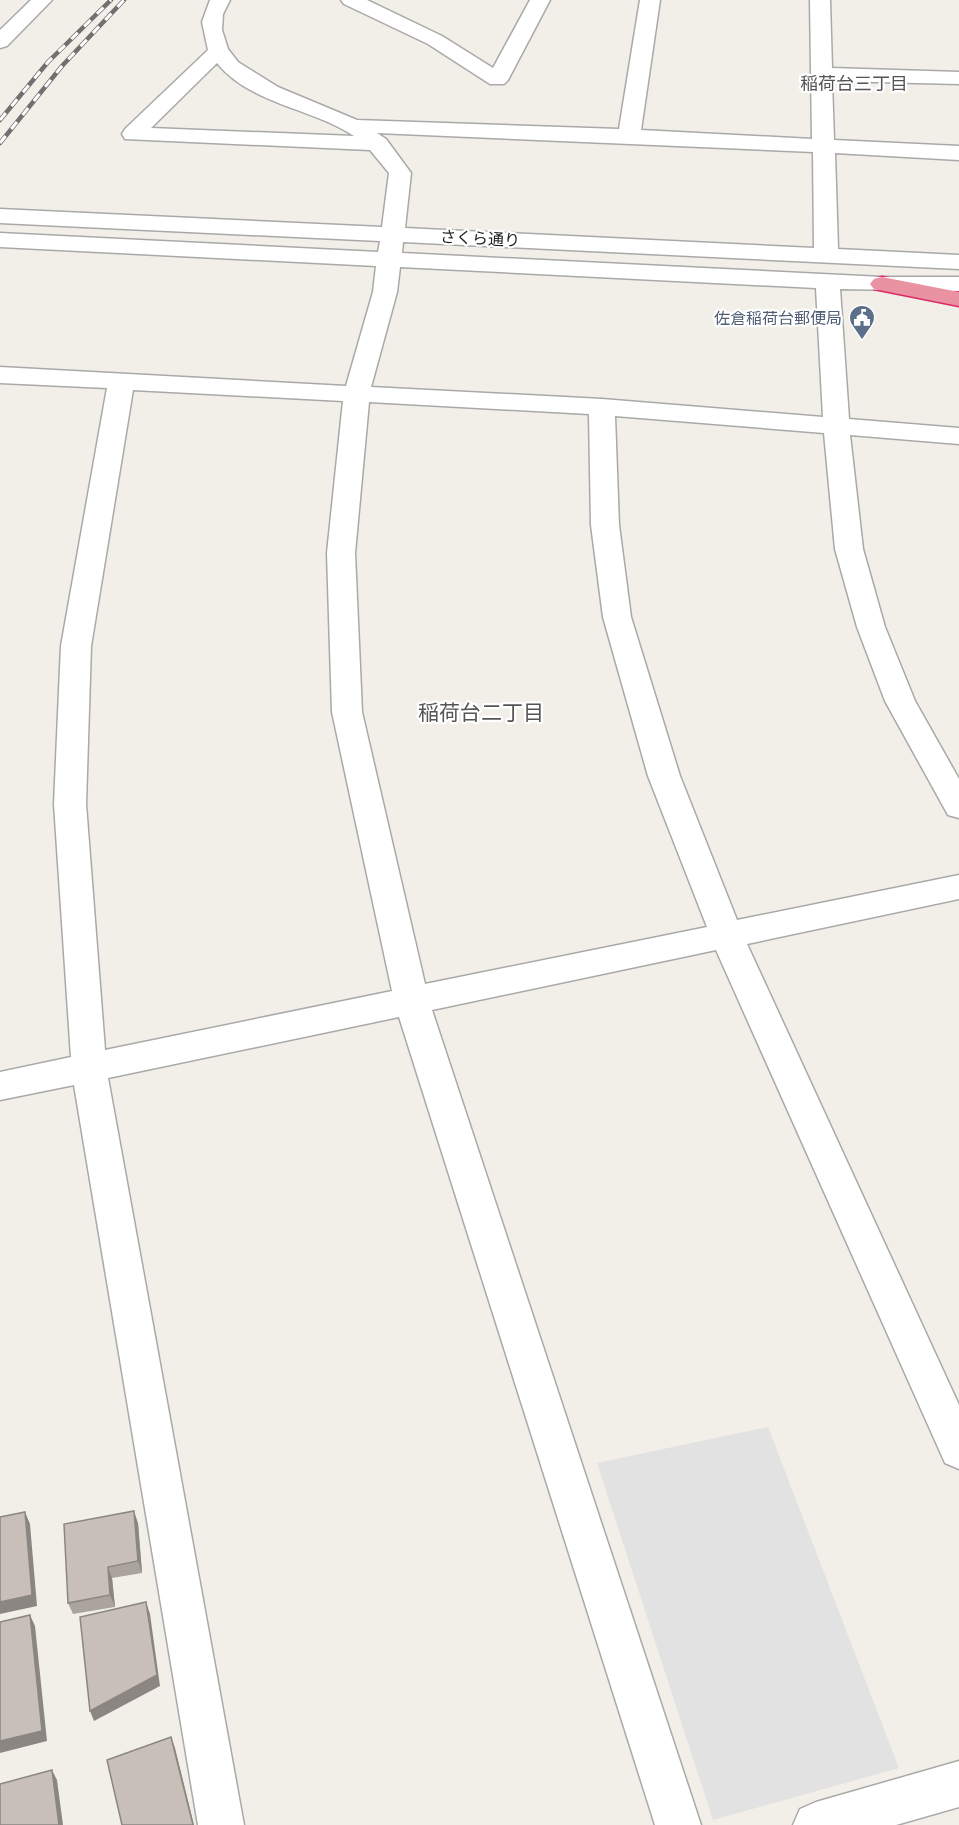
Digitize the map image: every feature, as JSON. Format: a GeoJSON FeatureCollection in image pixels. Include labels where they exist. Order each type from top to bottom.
{"type":"FeatureCollection","features":[{"type":"Feature","properties":{"kind":"highway"},"geometry":{"type":"LineString","coordinates":[[882,284],[959,300]]}},
{"type":"Feature","properties":{"kind":"street"},"geometry":{"type":"LineString","coordinates":[[0,42],[42,0]]}},
{"type":"Feature","properties":{"kind":"street"},"geometry":{"type":"LineString","coordinates":[[220,0],[214,7],[211,26],[217,52],[243,75],[259,85],[366,135],[400,174],[385,292],[357,393],[341,553],[347,712],[411,999],[678,1825]]}},
{"type":"Feature","properties":{"kind":"street"},"geometry":{"type":"LineString","coordinates":[[351,0],[376,5],[497,80],[540,0]]}},
{"type":"Feature","properties":{"kind":"street"},"geometry":{"type":"LineString","coordinates":[[629,136],[650,0]]}},
{"type":"Feature","properties":{"kind":"street"},"geometry":{"type":"LineString","coordinates":[[820,0],[824,74],[826,255]]}},
{"type":"Feature","properties":{"kind":"street"},"geometry":{"type":"LineString","coordinates":[[0,13],[26,17]]}},
{"type":"Feature","properties":{"kind":"street"},"geometry":{"type":"LineString","coordinates":[[217,52],[133,134],[629,136],[959,153]]}},
{"type":"Feature","properties":{"kind":"street"},"geometry":{"type":"LineString","coordinates":[[824,74],[959,78]]}},
{"type":"Feature","properties":{"kind":"street","name":"さくら通り"},"geometry":{"type":"LineString","coordinates":[[2,216],[828,282],[959,284]]}},
{"type":"Feature","properties":{"kind":"street","name":"さくら通り"},"geometry":{"type":"LineString","coordinates":[[0,240],[826,255],[959,262]]}},
{"type":"Feature","properties":{"kind":"street"},"geometry":{"type":"LineString","coordinates":[[828,282],[836,425],[849,549],[871,627],[900,701],[959,807]]}},
{"type":"Feature","properties":{"kind":"street"},"geometry":{"type":"LineString","coordinates":[[0,375],[602,407],[959,435]]}},
{"type":"Feature","properties":{"kind":"street"},"geometry":{"type":"LineString","coordinates":[[121,383],[98,529],[76,646],[70,804],[89,1068],[221,1825]]}},
{"type":"Feature","properties":{"kind":"street"},"geometry":{"type":"LineString","coordinates":[[602,407],[605,525],[617,617],[664,776],[726,934],[959,1450]]}},
{"type":"Feature","properties":{"kind":"street"},"geometry":{"type":"LineString","coordinates":[[0,1086],[959,887]]}},
{"type":"Feature","properties":{"kind":"street"},"geometry":{"type":"LineString","coordinates":[[816,1825],[959,1784]]}},
{"type":"Feature","properties":{"kind":"shaded area"},"geometry":{"type":"Polygon","coordinates":[[[768,1427],[899,1768],[713,1820],[597,1463],[768,1427]]]}},
{"type":"Feature","properties":{"kind":"building"},"geometry":{"type":"Polygon","coordinates":[[[134,1511],[138,1561],[108,1567],[110,1595],[68,1603],[64,1524],[134,1511]]]}},
{"type":"Feature","properties":{"kind":"building"},"geometry":{"type":"Polygon","coordinates":[[[25,1512],[32,1595],[0,1602],[0,1517],[25,1512]]]}},
{"type":"Feature","properties":{"kind":"building"},"geometry":{"type":"Polygon","coordinates":[[[146,1602],[157,1675],[90,1711],[80,1617],[146,1602]]]}},
{"type":"Feature","properties":{"kind":"building"},"geometry":{"type":"Polygon","coordinates":[[[30,1615],[42,1731],[0,1741],[0,1622],[30,1615]]]}},
{"type":"Feature","properties":{"kind":"building"},"geometry":{"type":"Polygon","coordinates":[[[171,1737],[193,1825],[122,1825],[107,1760],[171,1737]]]}},
{"type":"Feature","properties":{"kind":"building"},"geometry":{"type":"Polygon","coordinates":[[[52,1770],[59,1825],[0,1825],[0,1784],[52,1770]]]}},
{"type":"Feature","properties":{"kind":"railway"},"geometry":{"type":"LineString","coordinates":[[0,120],[48,62],[111,0]]}},
{"type":"Feature","properties":{"kind":"railway"},"geometry":{"type":"LineString","coordinates":[[0,143],[62,66],[124,0]]}},
{"type":"Feature","properties":{"kind":"place","name":"佐倉稲荷台郵便局"},"geometry":{"type":"Point","coordinates":[862,341]}},
{"type":"Feature","properties":{"kind":"district","name":"稲荷台三丁目"},"geometry":{"type":"Point","coordinates":[854,84]}},
{"type":"Feature","properties":{"kind":"district","name":"稲荷台二丁目"},"geometry":{"type":"Point","coordinates":[481,713]}}]}
